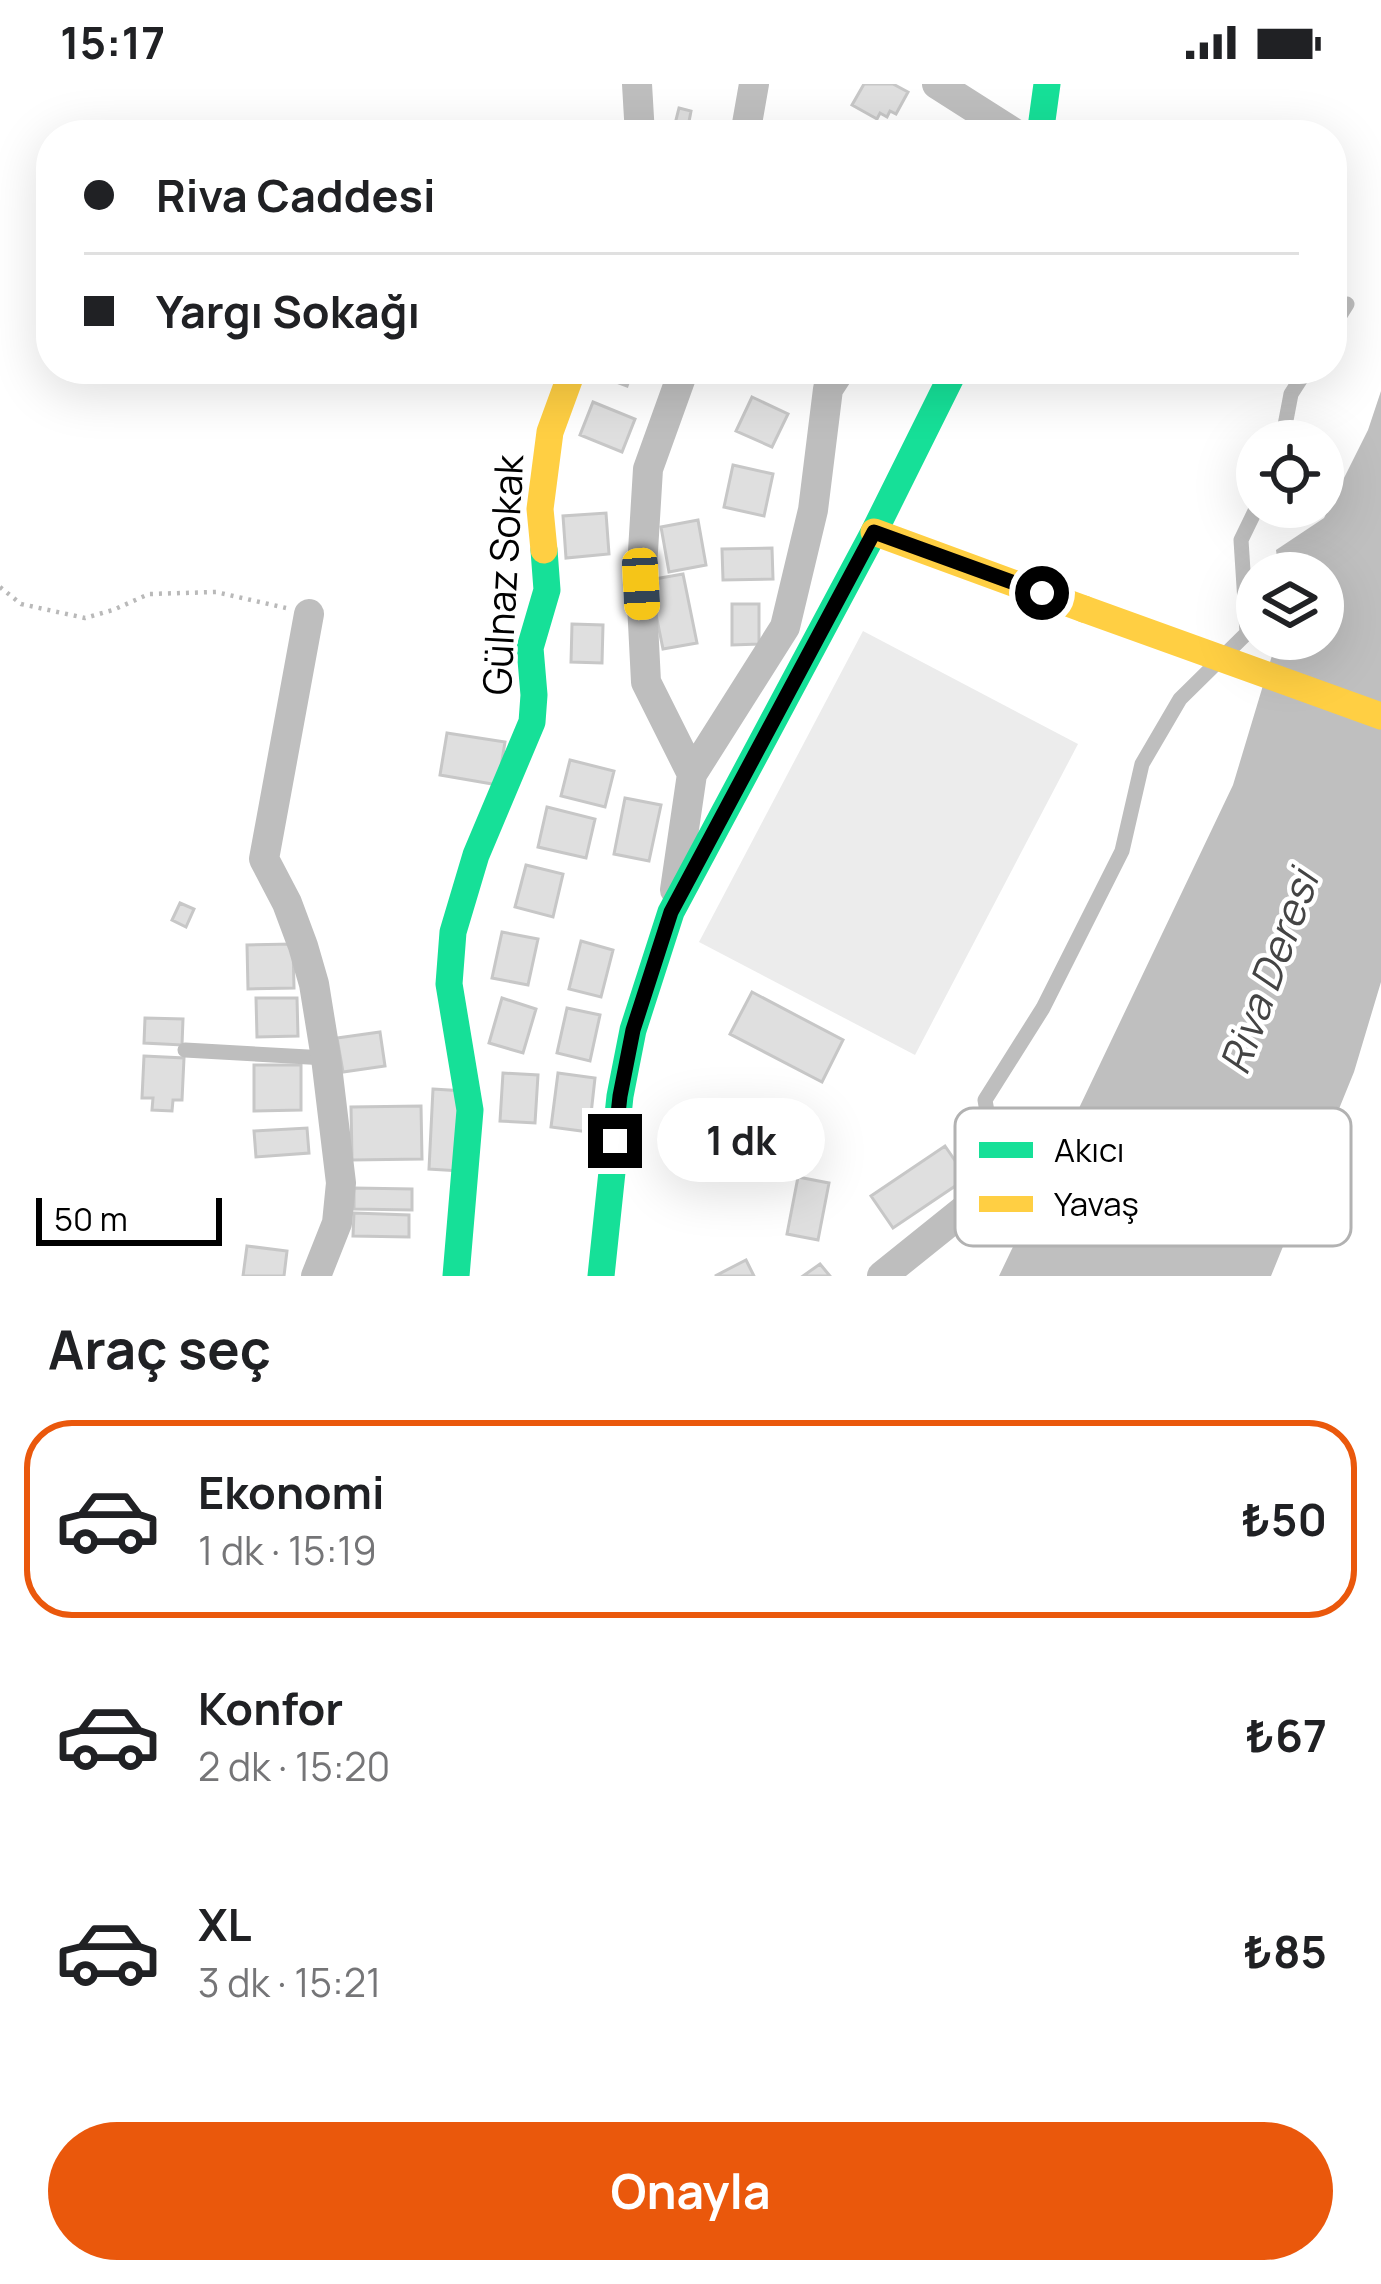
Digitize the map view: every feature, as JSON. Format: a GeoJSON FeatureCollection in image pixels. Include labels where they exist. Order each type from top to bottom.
{"type":"FeatureCollection","features":[{"type":"Feature","properties":{"kind":"main road"},"geometry":{"type":"LineString","coordinates":[[1042,120],[1047,84]]}},
{"type":"Feature","properties":{"kind":"main road","name":"Gülnaz Sokak"},"geometry":{"type":"LineString","coordinates":[[456,1276],[470,1110],[448,984],[453,932],[476,856],[532,722],[530,648],[547,590],[540,509],[550,432],[568,384]]}},
{"type":"Feature","properties":{"kind":"main road"},"geometry":{"type":"LineString","coordinates":[[601,1276],[624,1074],[633,1030],[671,912],[948,384]]}},
{"type":"Feature","properties":{"kind":"main road"},"geometry":{"type":"LineString","coordinates":[[874,532],[1381,716]]}},
{"type":"Feature","properties":{"kind":"street"},"geometry":{"type":"LineString","coordinates":[[637,84],[639,120]]}},
{"type":"Feature","properties":{"kind":"street"},"geometry":{"type":"LineString","coordinates":[[748,120],[754,84]]}},
{"type":"Feature","properties":{"kind":"street"},"geometry":{"type":"LineString","coordinates":[[937,84],[993,120]]}},
{"type":"Feature","properties":{"kind":"street"},"geometry":{"type":"LineString","coordinates":[[679,384],[648,469],[641,584],[646,682],[692,774]]}},
{"type":"Feature","properties":{"kind":"street"},"geometry":{"type":"LineString","coordinates":[[671,912],[692,774],[785,627],[814,510],[832,384]]}},
{"type":"Feature","properties":{"kind":"street"},"geometry":{"type":"LineString","coordinates":[[309,614],[264,859],[287,904],[314,984],[326,1058],[340,1183],[337,1223],[316,1276]]}},
{"type":"Feature","properties":{"kind":"street"},"geometry":{"type":"LineString","coordinates":[[882,1276],[955,1217]]}},
{"type":"Feature","properties":{"kind":"lane"},"geometry":{"type":"LineString","coordinates":[[1286,420],[1297,384]]}},
{"type":"Feature","properties":{"kind":"lane"},"geometry":{"type":"LineString","coordinates":[[986,1108],[985,1100],[1042,1008],[1122,851],[1142,764],[1180,699],[1247,633],[1241,540],[1247,528]]}},
{"type":"Feature","properties":{"kind":"lane"},"geometry":{"type":"LineString","coordinates":[[185,1050],[326,1058]]}},
{"type":"Feature","properties":{"kind":"path"},"geometry":{"type":"LineString","coordinates":[[0,587],[21,604],[85,618],[149,593],[216,592],[309,614]]}},
{"type":"Feature","properties":{"kind":"shaded area"},"geometry":{"type":"Polygon","coordinates":[[[863,631],[1078,744],[915,1055],[699,942],[863,631]]]}},
{"type":"Feature","properties":{"kind":"water","name":"Riva Deresi"},"geometry":{"type":"Polygon","coordinates":[[[1381,391],[1381,982],[1339,1108],[1079,1108],[1233,785],[1271,660],[1344,660],[1344,552],[1276,550],[1309,528],[1344,528],[1344,478],[1381,391]]]}},
{"type":"Feature","properties":{"kind":"water","name":"Riva Deresi"},"geometry":{"type":"Polygon","coordinates":[[[1013,1246],[1283,1246],[1271,1276],[999,1276],[1013,1246]]]}},
{"type":"Feature","properties":{"kind":"building"},"geometry":{"type":"Polygon","coordinates":[[[864,84],[893,84],[908,92],[896,114],[880,113],[877,119],[852,105],[864,84]]]}},
{"type":"Feature","properties":{"kind":"building"},"geometry":{"type":"Polygon","coordinates":[[[679,108],[691,111],[689,120],[676,120],[679,108]]]}},
{"type":"Feature","properties":{"kind":"building"},"geometry":{"type":"Polygon","coordinates":[[[752,397],[788,414],[772,447],[736,431],[752,397]]]}},
{"type":"Feature","properties":{"kind":"building"},"geometry":{"type":"Polygon","coordinates":[[[593,402],[635,419],[622,452],[580,435],[593,402]]]}},
{"type":"Feature","properties":{"kind":"building"},"geometry":{"type":"Polygon","coordinates":[[[733,465],[773,474],[764,516],[724,507],[733,465]]]}},
{"type":"Feature","properties":{"kind":"building"},"geometry":{"type":"Polygon","coordinates":[[[606,513],[609,554],[566,558],[563,516],[606,513]]]}},
{"type":"Feature","properties":{"kind":"building"},"geometry":{"type":"Polygon","coordinates":[[[698,520],[706,565],[669,572],[661,527],[698,520]]]}},
{"type":"Feature","properties":{"kind":"building"},"geometry":{"type":"Polygon","coordinates":[[[772,548],[773,579],[723,580],[722,549],[772,548]]]}},
{"type":"Feature","properties":{"kind":"building"},"geometry":{"type":"Polygon","coordinates":[[[683,574],[697,643],[663,649],[649,580],[683,574]]]}},
{"type":"Feature","properties":{"kind":"building"},"geometry":{"type":"Polygon","coordinates":[[[732,604],[759,604],[759,644],[732,645],[732,604]]]}},
{"type":"Feature","properties":{"kind":"building"},"geometry":{"type":"Polygon","coordinates":[[[572,624],[603,625],[602,663],[571,662],[572,624]]]}},
{"type":"Feature","properties":{"kind":"building"},"geometry":{"type":"Polygon","coordinates":[[[447,733],[505,742],[498,785],[440,775],[447,733]]]}},
{"type":"Feature","properties":{"kind":"building"},"geometry":{"type":"Polygon","coordinates":[[[570,760],[614,771],[605,807],[561,796],[570,760]]]}},
{"type":"Feature","properties":{"kind":"building"},"geometry":{"type":"Polygon","coordinates":[[[625,798],[661,805],[649,861],[614,854],[625,798]]]}},
{"type":"Feature","properties":{"kind":"building"},"geometry":{"type":"Polygon","coordinates":[[[547,807],[595,819],[586,858],[538,847],[547,807]]]}},
{"type":"Feature","properties":{"kind":"building"},"geometry":{"type":"Polygon","coordinates":[[[526,865],[563,874],[553,917],[515,907],[526,865]]]}},
{"type":"Feature","properties":{"kind":"building"},"geometry":{"type":"Polygon","coordinates":[[[180,903],[194,909],[186,927],[172,920],[180,903]]]}},
{"type":"Feature","properties":{"kind":"building"},"geometry":{"type":"Polygon","coordinates":[[[502,932],[538,939],[528,985],[492,978],[502,932]]]}},
{"type":"Feature","properties":{"kind":"building"},"geometry":{"type":"Polygon","coordinates":[[[581,941],[613,950],[601,997],[569,989],[581,941]]]}},
{"type":"Feature","properties":{"kind":"building"},"geometry":{"type":"Polygon","coordinates":[[[293,944],[294,988],[248,989],[247,945],[293,944]]]}},
{"type":"Feature","properties":{"kind":"building"},"geometry":{"type":"Polygon","coordinates":[[[752,992],[843,1040],[822,1082],[730,1034],[752,992]]]}},
{"type":"Feature","properties":{"kind":"building"},"geometry":{"type":"Polygon","coordinates":[[[256,998],[297,998],[298,1036],[257,1037],[256,998]]]}},
{"type":"Feature","properties":{"kind":"building"},"geometry":{"type":"Polygon","coordinates":[[[502,998],[536,1009],[523,1053],[489,1043],[502,998]]]}},
{"type":"Feature","properties":{"kind":"building"},"geometry":{"type":"Polygon","coordinates":[[[567,1008],[600,1015],[590,1061],[557,1053],[567,1008]]]}},
{"type":"Feature","properties":{"kind":"building"},"geometry":{"type":"Polygon","coordinates":[[[145,1018],[183,1019],[182,1045],[144,1043],[145,1018]]]}},
{"type":"Feature","properties":{"kind":"building"},"geometry":{"type":"Polygon","coordinates":[[[380,1032],[385,1066],[343,1072],[337,1038],[380,1032]]]}},
{"type":"Feature","properties":{"kind":"building"},"geometry":{"type":"Polygon","coordinates":[[[144,1056],[184,1058],[182,1100],[173,1100],[172,1111],[152,1110],[153,1098],[142,1098],[144,1056]]]}},
{"type":"Feature","properties":{"kind":"building"},"geometry":{"type":"Polygon","coordinates":[[[254,1065],[301,1065],[301,1110],[254,1111],[254,1065]]]}},
{"type":"Feature","properties":{"kind":"building"},"geometry":{"type":"Polygon","coordinates":[[[503,1073],[538,1075],[535,1123],[500,1121],[503,1073]]]}},
{"type":"Feature","properties":{"kind":"building"},"geometry":{"type":"Polygon","coordinates":[[[558,1073],[595,1078],[589,1132],[551,1127],[558,1073]]]}},
{"type":"Feature","properties":{"kind":"building"},"geometry":{"type":"Polygon","coordinates":[[[433,1089],[464,1091],[460,1171],[429,1169],[433,1089]]]}},
{"type":"Feature","properties":{"kind":"building"},"geometry":{"type":"Polygon","coordinates":[[[421,1106],[422,1159],[352,1160],[351,1107],[421,1106]]]}},
{"type":"Feature","properties":{"kind":"building"},"geometry":{"type":"Polygon","coordinates":[[[307,1128],[309,1153],[256,1157],[254,1131],[307,1128]]]}},
{"type":"Feature","properties":{"kind":"building"},"geometry":{"type":"Polygon","coordinates":[[[945,1146],[955,1161],[955,1186],[893,1228],[871,1196],[945,1146]]]}},
{"type":"Feature","properties":{"kind":"building"},"geometry":{"type":"Polygon","coordinates":[[[798,1177],[829,1183],[818,1240],[787,1234],[798,1177]]]}},
{"type":"Feature","properties":{"kind":"building"},"geometry":{"type":"Polygon","coordinates":[[[354,1188],[412,1189],[412,1210],[354,1209],[354,1188]]]}},
{"type":"Feature","properties":{"kind":"building"},"geometry":{"type":"Polygon","coordinates":[[[354,1213],[409,1215],[409,1237],[353,1236],[354,1213]]]}},
{"type":"Feature","properties":{"kind":"building"},"geometry":{"type":"Polygon","coordinates":[[[247,1246],[287,1251],[284,1276],[243,1276],[247,1246]]]}},
{"type":"Feature","properties":{"kind":"building"},"geometry":{"type":"Polygon","coordinates":[[[746,1260],[754,1276],[715,1276],[746,1260]]]}},
{"type":"Feature","properties":{"kind":"building"},"geometry":{"type":"Polygon","coordinates":[[[820,1264],[830,1276],[803,1276],[820,1264]]]}},
{"type":"Feature","properties":{"kind":"traffic: fast"},"geometry":{"type":"LineString","coordinates":[[1042,120],[1047,84]]}},
{"type":"Feature","properties":{"kind":"traffic: fast"},"geometry":{"type":"LineString","coordinates":[[601,1276],[620,1096],[633,1030],[671,912],[948,384]]}},
{"type":"Feature","properties":{"kind":"traffic: fast"},"geometry":{"type":"LineString","coordinates":[[456,1276],[470,1110],[449,984],[453,932],[476,855],[532,722],[530,648],[547,590],[544,550]]}},
{"type":"Feature","properties":{"kind":"traffic: slow"},"geometry":{"type":"LineString","coordinates":[[544,550],[540,509],[550,432],[568,384]]}},
{"type":"Feature","properties":{"kind":"traffic: slow"},"geometry":{"type":"LineString","coordinates":[[874,532],[1084,609]]}},
{"type":"Feature","properties":{"kind":"traffic: slow"},"geometry":{"type":"LineString","coordinates":[[1084,609],[1381,716]]}},
{"type":"Feature","properties":{"kind":"route"},"geometry":{"type":"LineString","coordinates":[[615,1141],[633,1030],[671,912],[874,532],[1042,593]]}}]}
